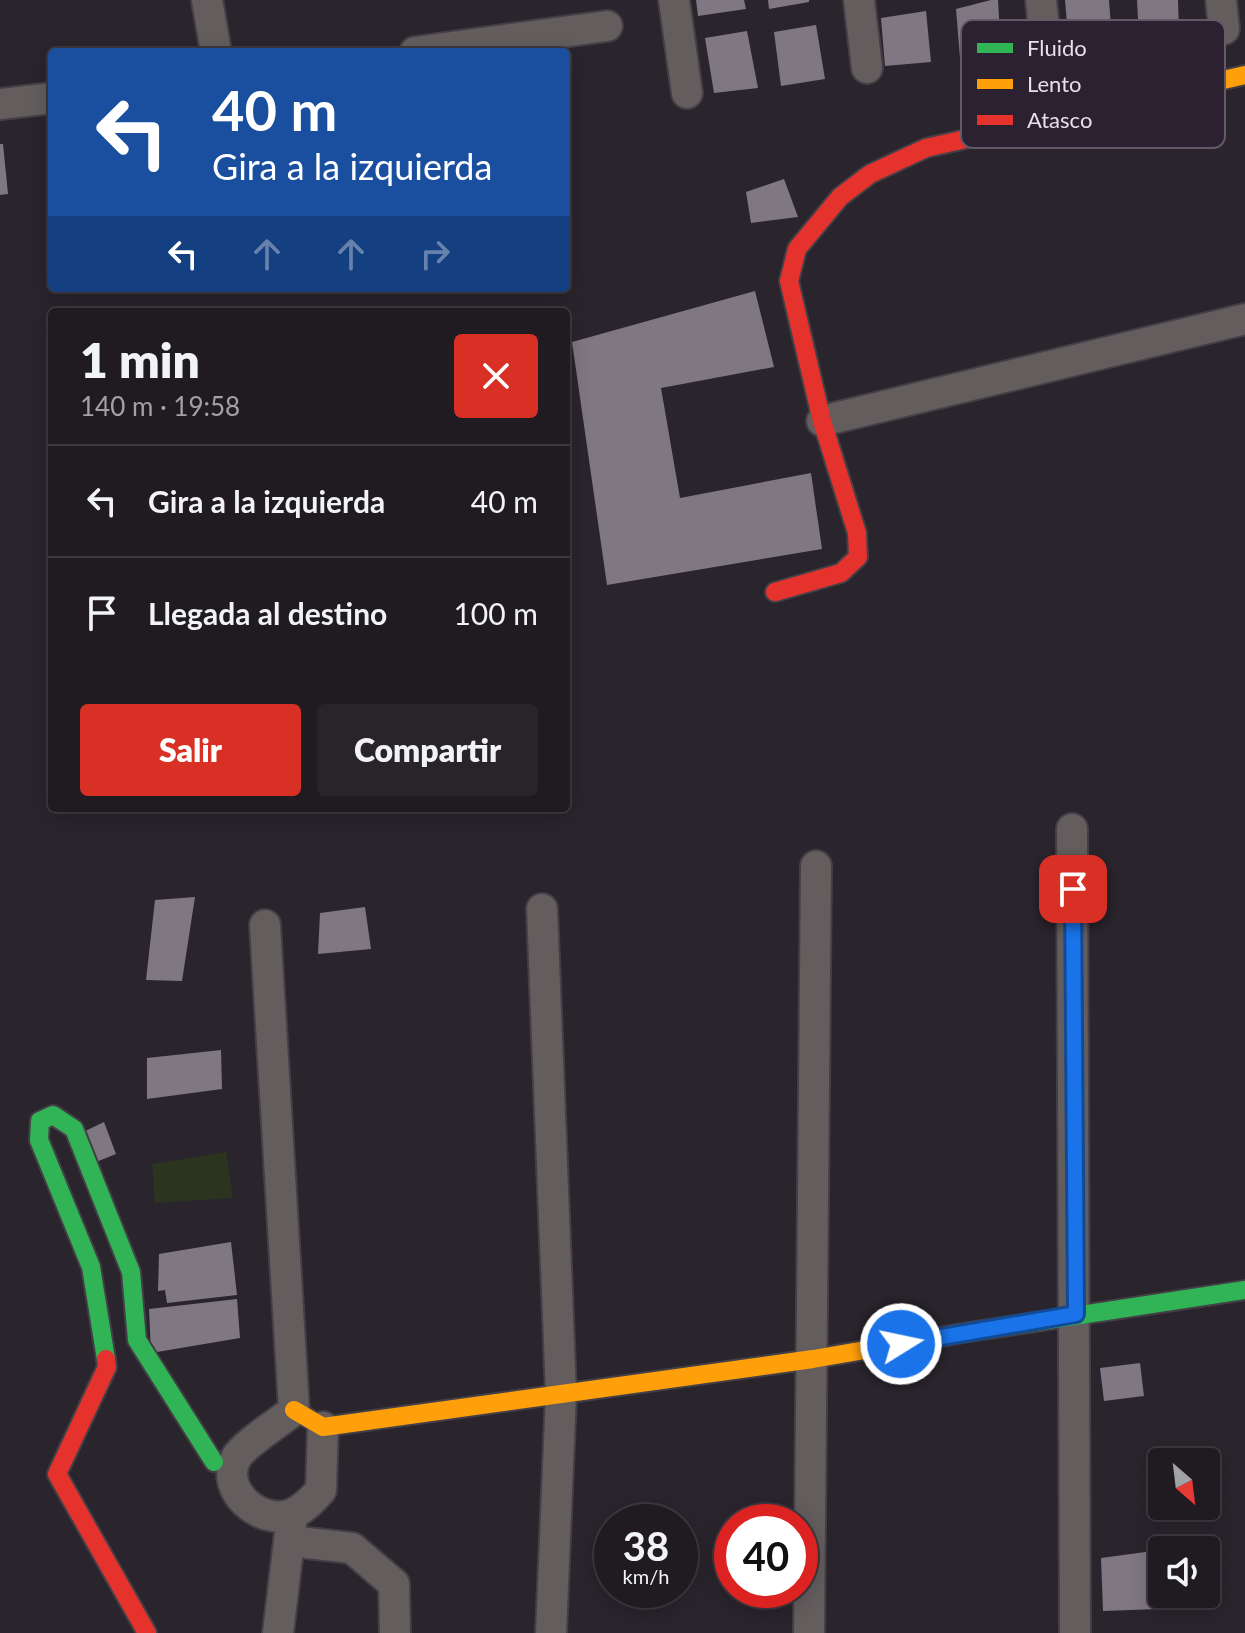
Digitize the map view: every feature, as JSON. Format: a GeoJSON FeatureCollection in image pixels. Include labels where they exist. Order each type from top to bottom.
{"type":"FeatureCollection","features":[{"type":"Feature","properties":{"kind":"street"},"geometry":{"type":"LineString","coordinates":[[207,0],[215,48]]}},
{"type":"Feature","properties":{"kind":"street"},"geometry":{"type":"LineString","coordinates":[[674,0],[687,93]]}},
{"type":"Feature","properties":{"kind":"street"},"geometry":{"type":"LineString","coordinates":[[859,0],[867,68]]}},
{"type":"Feature","properties":{"kind":"street"},"geometry":{"type":"LineString","coordinates":[[1041,0],[1043,20]]}},
{"type":"Feature","properties":{"kind":"street"},"geometry":{"type":"LineString","coordinates":[[445,48],[607,26]]}},
{"type":"Feature","properties":{"kind":"street"},"geometry":{"type":"LineString","coordinates":[[1225,80],[1245,75]]}},
{"type":"Feature","properties":{"kind":"street"},"geometry":{"type":"LineString","coordinates":[[0,104],[48,98]]}},
{"type":"Feature","properties":{"kind":"street"},"geometry":{"type":"LineString","coordinates":[[775,592],[841,573],[858,557],[857,533],[822,421],[789,281],[797,249],[840,197],[870,174],[926,148],[961,140]]}},
{"type":"Feature","properties":{"kind":"street"},"geometry":{"type":"LineString","coordinates":[[822,421],[1245,319]]}},
{"type":"Feature","properties":{"kind":"street"},"geometry":{"type":"LineString","coordinates":[[1072,829],[1075,1633]]}},
{"type":"Feature","properties":{"kind":"street"},"geometry":{"type":"LineString","coordinates":[[809,1633],[816,866]]}},
{"type":"Feature","properties":{"kind":"street"},"geometry":{"type":"LineString","coordinates":[[542,909],[561,1394],[551,1633]]}},
{"type":"Feature","properties":{"kind":"street"},"geometry":{"type":"LineString","coordinates":[[265,925],[294,1410]]}},
{"type":"Feature","properties":{"kind":"street"},"geometry":{"type":"LineString","coordinates":[[147,1633],[57,1474],[107,1367],[91,1267],[39,1140],[40,1121],[53,1115],[74,1129],[131,1272],[137,1340],[214,1462]]}},
{"type":"Feature","properties":{"kind":"street"},"geometry":{"type":"LineString","coordinates":[[294,1410],[323,1427],[813,1359],[1076,1314],[1245,1290]]}},
{"type":"Feature","properties":{"kind":"street"},"geometry":{"type":"LineString","coordinates":[[294,1410],[237,1456],[231,1475],[238,1493],[249,1507],[265,1516],[290,1528],[352,1548],[394,1584],[395,1633]]}},
{"type":"Feature","properties":{"kind":"street"},"geometry":{"type":"LineString","coordinates":[[278,1633],[290,1528],[321,1490],[323,1427]]}},
{"type":"Feature","properties":{"kind":"green space"},"geometry":{"type":"Polygon","coordinates":[[[226,1152],[233,1198],[155,1203],[152,1164],[226,1152]]]}},
{"type":"Feature","properties":{"kind":"building"},"geometry":{"type":"Polygon","coordinates":[[[696,0],[744,0],[746,9],[698,16],[696,0]]]}},
{"type":"Feature","properties":{"kind":"building"},"geometry":{"type":"Polygon","coordinates":[[[768,0],[809,0],[809,2],[769,9],[768,0]]]}},
{"type":"Feature","properties":{"kind":"building"},"geometry":{"type":"Polygon","coordinates":[[[998,0],[999,20],[961,20],[960,58],[956,9],[998,0]]]}},
{"type":"Feature","properties":{"kind":"building"},"geometry":{"type":"Polygon","coordinates":[[[1065,0],[1109,0],[1110,20],[1067,20],[1065,0]]]}},
{"type":"Feature","properties":{"kind":"building"},"geometry":{"type":"Polygon","coordinates":[[[1137,0],[1178,0],[1179,20],[1138,20],[1137,0]]]}},
{"type":"Feature","properties":{"kind":"building"},"geometry":{"type":"Polygon","coordinates":[[[926,11],[931,62],[885,66],[881,18],[926,11]]]}},
{"type":"Feature","properties":{"kind":"building"},"geometry":{"type":"Polygon","coordinates":[[[816,25],[825,79],[781,86],[774,32],[816,25]]]}},
{"type":"Feature","properties":{"kind":"building"},"geometry":{"type":"Polygon","coordinates":[[[747,31],[758,88],[714,93],[705,38],[747,31]]]}},
{"type":"Feature","properties":{"kind":"building"},"geometry":{"type":"Polygon","coordinates":[[[0,144],[3,144],[8,194],[0,195],[0,144]]]}},
{"type":"Feature","properties":{"kind":"building"},"geometry":{"type":"Polygon","coordinates":[[[784,179],[798,217],[751,223],[746,192],[784,179]]]}},
{"type":"Feature","properties":{"kind":"building"},"geometry":{"type":"Polygon","coordinates":[[[755,291],[774,367],[661,388],[680,498],[811,473],[822,549],[607,585],[572,342],[755,291]]]}},
{"type":"Feature","properties":{"kind":"building"},"geometry":{"type":"Polygon","coordinates":[[[195,897],[182,981],[146,980],[155,900],[195,897]]]}},
{"type":"Feature","properties":{"kind":"building"},"geometry":{"type":"Polygon","coordinates":[[[365,907],[371,949],[318,954],[320,913],[365,907]]]}},
{"type":"Feature","properties":{"kind":"building"},"geometry":{"type":"Polygon","coordinates":[[[221,1050],[222,1089],[147,1099],[147,1058],[221,1050]]]}},
{"type":"Feature","properties":{"kind":"building"},"geometry":{"type":"Polygon","coordinates":[[[104,1122],[116,1154],[91,1164],[81,1133],[104,1122]]]}},
{"type":"Feature","properties":{"kind":"building"},"geometry":{"type":"Polygon","coordinates":[[[231,1242],[237,1295],[167,1303],[165,1290],[158,1291],[159,1254],[231,1242]]]}},
{"type":"Feature","properties":{"kind":"building"},"geometry":{"type":"Polygon","coordinates":[[[237,1299],[240,1338],[151,1353],[149,1309],[237,1299]]]}},
{"type":"Feature","properties":{"kind":"building"},"geometry":{"type":"Polygon","coordinates":[[[1140,1363],[1144,1396],[1104,1401],[1100,1368],[1140,1363]]]}},
{"type":"Feature","properties":{"kind":"building"},"geometry":{"type":"Polygon","coordinates":[[[1148,1552],[1148,1608],[1158,1609],[1103,1611],[1101,1558],[1148,1552]]]}},
{"type":"Feature","properties":{"kind":"traffic: fast"},"geometry":{"type":"LineString","coordinates":[[106,1359],[91,1267],[39,1140],[40,1121],[53,1115],[74,1129],[131,1272],[137,1340],[214,1462]]}},
{"type":"Feature","properties":{"kind":"traffic: fast"},"geometry":{"type":"LineString","coordinates":[[969,1332],[1245,1290]]}},
{"type":"Feature","properties":{"kind":"traffic: slow"},"geometry":{"type":"LineString","coordinates":[[1225,80],[1245,75]]}},
{"type":"Feature","properties":{"kind":"traffic: slow"},"geometry":{"type":"LineString","coordinates":[[294,1410],[323,1427],[813,1359],[969,1332]]}},
{"type":"Feature","properties":{"kind":"traffic: jam"},"geometry":{"type":"LineString","coordinates":[[775,592],[841,573],[858,557],[857,533],[822,421],[789,281],[797,249],[840,197],[870,174],[926,148],[961,140]]}},
{"type":"Feature","properties":{"kind":"traffic: jam"},"geometry":{"type":"LineString","coordinates":[[106,1359],[107,1367],[57,1474],[147,1633]]}},
{"type":"Feature","properties":{"kind":"route"},"geometry":{"type":"LineString","coordinates":[[901,1344],[1076,1314],[1073,889]]}}]}
